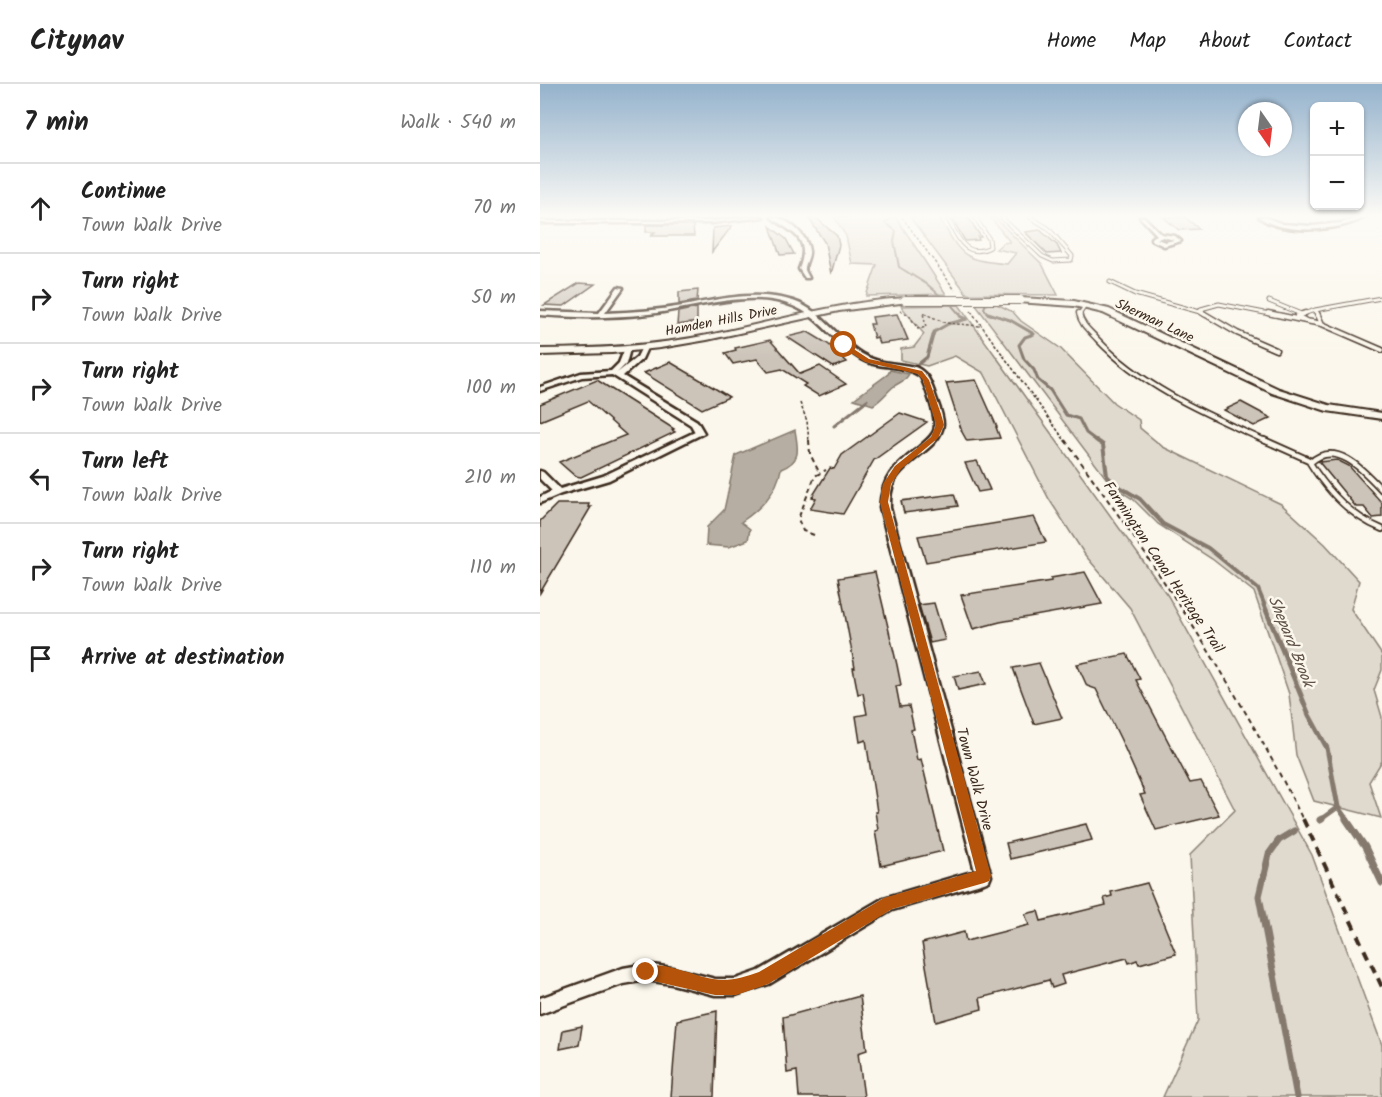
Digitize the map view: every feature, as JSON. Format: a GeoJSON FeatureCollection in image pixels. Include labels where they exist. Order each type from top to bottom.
{"type":"FeatureCollection","features":[{"type":"Feature","properties":{"kind":"street"},"geometry":{"type":"LineString","coordinates":[[804,264],[802,269],[807,277]]}},
{"type":"Feature","properties":{"kind":"street"},"geometry":{"type":"LineString","coordinates":[[601,315],[620,288]]}},
{"type":"Feature","properties":{"kind":"street"},"geometry":{"type":"LineString","coordinates":[[540,314],[601,315],[668,310],[722,300],[760,297],[787,301],[813,314]]}},
{"type":"Feature","properties":{"kind":"street","name":"Sherman Lane"},"geometry":{"type":"LineString","coordinates":[[905,300],[1053,301],[1085,306],[1136,324],[1276,393],[1334,410],[1382,416]]}},
{"type":"Feature","properties":{"kind":"street","name":"Hamden Hills Drive"},"geometry":{"type":"LineString","coordinates":[[540,352],[644,348],[705,339],[863,303],[905,300]]}},
{"type":"Feature","properties":{"kind":"street","name":"Town Walk Drive"},"geometry":{"type":"LineString","coordinates":[[540,1006],[623,976],[646,972],[715,987],[736,987],[763,978],[889,903],[984,876],[884,502],[887,484],[894,472],[934,438],[940,425],[937,414],[926,380],[920,372],[873,362],[855,354],[813,314]]}},
{"type":"Feature","properties":{"kind":"street"},"geometry":{"type":"LineString","coordinates":[[540,389],[581,375],[616,374],[640,358],[644,348]]}},
{"type":"Feature","properties":{"kind":"street"},"geometry":{"type":"LineString","coordinates":[[616,374],[627,349]]}},
{"type":"Feature","properties":{"kind":"street"},"geometry":{"type":"LineString","coordinates":[[540,500],[558,492],[606,478],[700,433],[694,423],[616,374]]}},
{"type":"Feature","properties":{"kind":"street"},"geometry":{"type":"LineString","coordinates":[[540,474],[558,492]]}},
{"type":"Feature","properties":{"kind":"lane"},"geometry":{"type":"LineString","coordinates":[[1110,282],[1135,294],[1200,312],[1237,333],[1276,350]]}},
{"type":"Feature","properties":{"kind":"lane"},"geometry":{"type":"LineString","coordinates":[[1306,321],[1297,316],[1316,310],[1381,298]]}},
{"type":"Feature","properties":{"kind":"lane"},"geometry":{"type":"LineString","coordinates":[[1269,301],[1301,314]]}},
{"type":"Feature","properties":{"kind":"lane"},"geometry":{"type":"LineString","coordinates":[[1200,312],[1201,309],[1219,304],[1322,324],[1382,350]]}},
{"type":"Feature","properties":{"kind":"lane"},"geometry":{"type":"LineString","coordinates":[[1085,306],[1078,314],[1081,322],[1122,363],[1144,379],[1244,432],[1311,461],[1322,456],[1333,455],[1348,458],[1382,490]]}},
{"type":"Feature","properties":{"kind":"lane"},"geometry":{"type":"LineString","coordinates":[[1316,310],[1322,324]]}},
{"type":"Feature","properties":{"kind":"lane"},"geometry":{"type":"LineString","coordinates":[[1311,461],[1313,468],[1348,510],[1359,519],[1382,529]]}},
{"type":"Feature","properties":{"kind":"path"},"geometry":{"type":"LineString","coordinates":[[936,264],[958,294]]}},
{"type":"Feature","properties":{"kind":"path","name":"Farmington Canal Heritage Trail"},"geometry":{"type":"LineString","coordinates":[[966,305],[1158,572],[1206,646],[1293,797],[1345,903],[1382,987]]}},
{"type":"Feature","properties":{"kind":"path"},"geometry":{"type":"LineString","coordinates":[[895,310],[908,314],[918,329],[926,327],[922,313],[943,321],[980,326]]}},
{"type":"Feature","properties":{"kind":"path"},"geometry":{"type":"LineString","coordinates":[[800,403],[807,421],[810,454],[819,472]]}},
{"type":"Feature","properties":{"kind":"path"},"geometry":{"type":"LineString","coordinates":[[814,535],[803,531],[798,519],[819,472],[826,470]]}},
{"type":"Feature","properties":{"kind":"shaded area"},"geometry":{"type":"Polygon","coordinates":[[[859,264],[927,264],[946,294],[866,296],[877,265],[859,264]]]}},
{"type":"Feature","properties":{"kind":"shaded area"},"geometry":{"type":"Polygon","coordinates":[[[945,264],[1042,264],[1058,295],[967,294],[945,264]]]}},
{"type":"Feature","properties":{"kind":"shaded area"},"geometry":{"type":"Polygon","coordinates":[[[975,304],[997,304],[1013,312],[1021,321],[1060,348],[1114,403],[1139,420],[1140,428],[1163,447],[1281,504],[1325,544],[1359,581],[1351,609],[1382,655],[1382,670],[1374,690],[1382,717],[1382,761],[1369,782],[1381,818],[1314,801],[1296,755],[1289,694],[1254,592],[1212,559],[1158,524],[1133,499],[1112,486],[975,304]]]}},
{"type":"Feature","properties":{"kind":"shaded area"},"geometry":{"type":"Polygon","coordinates":[[[959,305],[1168,596],[1312,855],[1382,1045],[1382,1097],[1163,1097],[1198,1020],[1190,855],[1235,810],[1130,608],[1085,555],[1049,499],[984,373],[955,356],[927,366],[901,360],[901,349],[914,347],[924,334],[901,306],[959,305]]]}},
{"type":"Feature","properties":{"kind":"shaded area"},"geometry":{"type":"Polygon","coordinates":[[[890,370],[909,374],[906,379],[873,405],[854,399],[888,374],[890,370]]]}},
{"type":"Feature","properties":{"kind":"shaded area"},"geometry":{"type":"Polygon","coordinates":[[[795,430],[797,454],[795,458],[788,466],[781,469],[776,486],[767,500],[741,522],[750,529],[748,540],[729,547],[706,545],[707,527],[724,510],[736,455],[795,430]]]}},
{"type":"Feature","properties":{"kind":"building"},"geometry":{"type":"Polygon","coordinates":[[[579,283],[595,284],[564,306],[544,305],[579,283]]]}},
{"type":"Feature","properties":{"kind":"building"},"geometry":{"type":"Polygon","coordinates":[[[698,290],[697,301],[679,304],[679,292],[698,290]]]}},
{"type":"Feature","properties":{"kind":"building"},"geometry":{"type":"Polygon","coordinates":[[[697,308],[697,322],[677,325],[678,312],[697,308]]]}},
{"type":"Feature","properties":{"kind":"building"},"geometry":{"type":"Polygon","coordinates":[[[897,314],[908,340],[879,344],[877,337],[874,338],[870,324],[874,324],[872,317],[897,314]]]}},
{"type":"Feature","properties":{"kind":"building"},"geometry":{"type":"Polygon","coordinates":[[[808,332],[828,344],[847,362],[833,367],[787,337],[808,332]]]}},
{"type":"Feature","properties":{"kind":"building"},"geometry":{"type":"Polygon","coordinates":[[[770,340],[800,374],[820,366],[846,384],[819,396],[803,386],[806,384],[782,369],[768,372],[757,359],[733,364],[725,353],[736,350],[735,348],[770,340]]]}},
{"type":"Feature","properties":{"kind":"building"},"geometry":{"type":"Polygon","coordinates":[[[670,362],[729,397],[702,409],[644,373],[670,362]]]}},
{"type":"Feature","properties":{"kind":"building"},"geometry":{"type":"Polygon","coordinates":[[[597,380],[674,429],[672,430],[675,432],[581,477],[575,476],[559,462],[626,435],[588,401],[540,421],[540,404],[597,380]]]}},
{"type":"Feature","properties":{"kind":"building"},"geometry":{"type":"Polygon","coordinates":[[[976,380],[1000,438],[967,441],[962,432],[946,383],[976,380]]]}},
{"type":"Feature","properties":{"kind":"building"},"geometry":{"type":"Polygon","coordinates":[[[1241,402],[1271,418],[1254,426],[1224,410],[1241,402]]]}},
{"type":"Feature","properties":{"kind":"building"},"geometry":{"type":"Polygon","coordinates":[[[900,413],[927,422],[874,460],[843,514],[810,509],[816,498],[812,497],[830,468],[834,469],[842,455],[900,413]]]}},
{"type":"Feature","properties":{"kind":"building"},"geometry":{"type":"Polygon","coordinates":[[[1337,460],[1349,466],[1382,503],[1382,517],[1373,518],[1364,507],[1356,507],[1319,462],[1337,460]]]}},
{"type":"Feature","properties":{"kind":"building"},"geometry":{"type":"Polygon","coordinates":[[[977,461],[990,490],[978,492],[965,463],[977,461]]]}},
{"type":"Feature","properties":{"kind":"building"},"geometry":{"type":"Polygon","coordinates":[[[954,494],[958,506],[904,513],[901,501],[954,494]]]}},
{"type":"Feature","properties":{"kind":"building"},"geometry":{"type":"Polygon","coordinates":[[[557,504],[589,504],[588,507],[591,507],[540,593],[540,521],[557,504]]]}},
{"type":"Feature","properties":{"kind":"building"},"geometry":{"type":"Polygon","coordinates":[[[1034,517],[1046,542],[926,562],[918,536],[1034,517]]]}},
{"type":"Feature","properties":{"kind":"building"},"geometry":{"type":"Polygon","coordinates":[[[875,572],[901,685],[896,686],[900,707],[909,706],[917,760],[921,759],[943,851],[881,866],[875,831],[878,830],[875,812],[877,812],[866,740],[860,742],[856,716],[867,714],[863,693],[858,694],[838,578],[875,572]]]}},
{"type":"Feature","properties":{"kind":"building"},"geometry":{"type":"Polygon","coordinates":[[[1085,572],[1102,604],[973,629],[961,595],[1051,581],[1051,578],[1085,572]]]}},
{"type":"Feature","properties":{"kind":"building"},"geometry":{"type":"Polygon","coordinates":[[[934,603],[945,640],[930,643],[919,605],[934,603]]]}},
{"type":"Feature","properties":{"kind":"building"},"geometry":{"type":"Polygon","coordinates":[[[1127,654],[1140,679],[1136,680],[1190,783],[1201,781],[1219,815],[1156,830],[1140,795],[1145,794],[1121,740],[1096,689],[1087,686],[1077,664],[1127,654]]]}},
{"type":"Feature","properties":{"kind":"building"},"geometry":{"type":"Polygon","coordinates":[[[1039,663],[1062,718],[1034,724],[1013,668],[1039,663]]]}},
{"type":"Feature","properties":{"kind":"building"},"geometry":{"type":"Polygon","coordinates":[[[981,671],[986,684],[958,690],[954,676],[981,671]]]}},
{"type":"Feature","properties":{"kind":"building"},"geometry":{"type":"Polygon","coordinates":[[[1086,824],[1092,840],[1010,859],[1006,843],[1086,824]]]}},
{"type":"Feature","properties":{"kind":"building"},"geometry":{"type":"Polygon","coordinates":[[[1147,883],[1176,954],[1139,964],[1137,960],[1129,963],[1127,958],[1061,975],[1064,984],[1052,988],[1049,980],[980,998],[982,1009],[936,1022],[922,943],[964,932],[966,941],[1029,925],[1025,914],[1038,911],[1041,921],[1106,905],[1104,898],[1112,896],[1111,892],[1147,883]]]}},
{"type":"Feature","properties":{"kind":"building"},"geometry":{"type":"Polygon","coordinates":[[[860,996],[867,1050],[858,1053],[864,1097],[799,1097],[797,1071],[787,1073],[783,1017],[860,996]]]}},
{"type":"Feature","properties":{"kind":"building"},"geometry":{"type":"Polygon","coordinates":[[[717,1011],[714,1097],[671,1097],[677,1020],[717,1011]]]}},
{"type":"Feature","properties":{"kind":"building"},"geometry":{"type":"Polygon","coordinates":[[[582,1026],[579,1045],[560,1049],[563,1030],[582,1026]]]}},
{"type":"Feature","properties":{"kind":"waterway","name":"Shepard Brook"},"geometry":{"type":"LineString","coordinates":[[898,264],[899,267],[928,285],[944,299]]}},
{"type":"Feature","properties":{"kind":"waterway"},"geometry":{"type":"LineString","coordinates":[[948,301],[960,315]]}},
{"type":"Feature","properties":{"kind":"waterway","name":"Shepard Brook"},"geometry":{"type":"LineString","coordinates":[[982,302],[986,304],[984,308],[988,314],[992,315]]}},
{"type":"Feature","properties":{"kind":"waterway","name":"Shepard Brook"},"geometry":{"type":"LineString","coordinates":[[988,313],[1010,320],[1034,334],[1025,337],[1019,345],[1024,359],[1034,370],[1038,380],[1050,390],[1066,415],[1079,419],[1086,433],[1098,442]]}},
{"type":"Feature","properties":{"kind":"waterway"},"geometry":{"type":"LineString","coordinates":[[916,366],[927,357],[934,332],[948,324],[967,319],[960,315]]}},
{"type":"Feature","properties":{"kind":"waterway"},"geometry":{"type":"LineString","coordinates":[[834,426],[867,400]]}},
{"type":"Feature","properties":{"kind":"waterway","name":"Shepard Brook"},"geometry":{"type":"LineString","coordinates":[[1096,440],[1103,445],[1107,476],[1115,484],[1140,499],[1163,524],[1208,548],[1258,589],[1265,606]]}},
{"type":"Feature","properties":{"kind":"waterway","name":"Shepard Brook"},"geometry":{"type":"LineString","coordinates":[[1264,605],[1309,715],[1327,748],[1338,807]]}},
{"type":"Feature","properties":{"kind":"waterway"},"geometry":{"type":"LineString","coordinates":[[1322,819],[1320,820],[1338,807]]}},
{"type":"Feature","properties":{"kind":"waterway","name":"Shepard Brook"},"geometry":{"type":"LineString","coordinates":[[1338,807],[1347,820]]}},
{"type":"Feature","properties":{"kind":"waterway","name":"Shepard Brook"},"geometry":{"type":"LineString","coordinates":[[1346,819],[1365,847],[1382,883]]}},
{"type":"Feature","properties":{"kind":"waterway"},"geometry":{"type":"LineString","coordinates":[[1294,831],[1279,840],[1269,854],[1259,896],[1297,1097]]}},
{"type":"Feature","properties":{"kind":"route"},"geometry":{"type":"LineString","coordinates":[[646,972],[715,987],[736,987],[763,978],[889,903],[984,876],[884,502],[887,484],[898,467],[932,441],[940,425],[926,380],[920,372],[878,364],[855,354],[844,345]]}}]}
